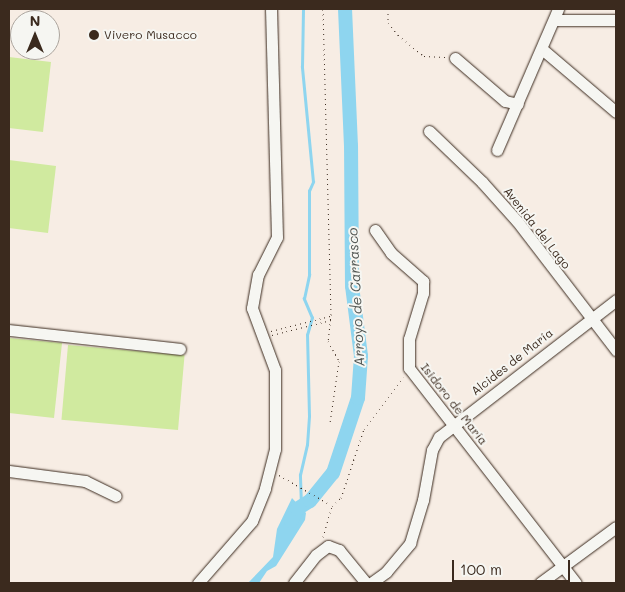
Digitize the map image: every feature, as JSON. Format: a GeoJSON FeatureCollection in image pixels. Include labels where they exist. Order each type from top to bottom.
{"type":"FeatureCollection","features":[{"type":"Feature","properties":{"kind":"street"},"geometry":{"type":"LineString","coordinates":[[198,583],[252,521],[274,449],[275,370],[252,308],[258,275],[277,237],[271,9]]}},
{"type":"Feature","properties":{"kind":"street"},"geometry":{"type":"LineString","coordinates":[[497,150],[556,14],[616,20]]}},
{"type":"Feature","properties":{"kind":"street"},"geometry":{"type":"LineString","coordinates":[[542,49],[616,112]]}},
{"type":"Feature","properties":{"kind":"street"},"geometry":{"type":"LineString","coordinates":[[455,58],[506,101],[518,104]]}},
{"type":"Feature","properties":{"kind":"street","name":"Avenida del Lago"},"geometry":{"type":"LineString","coordinates":[[428,131],[482,182],[517,221],[616,350]]}},
{"type":"Feature","properties":{"kind":"street","name":"Isidoro de María"},"geometry":{"type":"LineString","coordinates":[[375,230],[391,253],[423,281],[423,293],[409,339],[409,368],[576,583]]}},
{"type":"Feature","properties":{"kind":"street","name":"Alcides de María"},"geometry":{"type":"LineString","coordinates":[[371,583],[386,572],[410,543],[423,500],[432,450],[439,437],[616,300]]}},
{"type":"Feature","properties":{"kind":"street"},"geometry":{"type":"LineString","coordinates":[[9,330],[180,349]]}},
{"type":"Feature","properties":{"kind":"street"},"geometry":{"type":"LineString","coordinates":[[9,471],[85,481],[116,496]]}},
{"type":"Feature","properties":{"kind":"street"},"geometry":{"type":"LineString","coordinates":[[540,583],[616,527]]}},
{"type":"Feature","properties":{"kind":"street"},"geometry":{"type":"LineString","coordinates":[[294,583],[316,555],[328,546],[339,550],[366,583]]}},
{"type":"Feature","properties":{"kind":"path"},"geometry":{"type":"LineString","coordinates":[[323,9],[331,316],[328,341],[339,361],[330,422]]}},
{"type":"Feature","properties":{"kind":"path"},"geometry":{"type":"LineString","coordinates":[[388,9],[388,23],[424,56],[455,58]]}},
{"type":"Feature","properties":{"kind":"path"},"geometry":{"type":"LineString","coordinates":[[280,329],[331,316]]}},
{"type":"Feature","properties":{"kind":"path"},"geometry":{"type":"LineString","coordinates":[[282,332],[331,320]]}},
{"type":"Feature","properties":{"kind":"path"},"geometry":{"type":"LineString","coordinates":[[328,546],[322,534],[332,506],[341,498],[364,429],[409,368]]}},
{"type":"Feature","properties":{"kind":"path"},"geometry":{"type":"LineString","coordinates":[[283,479],[332,506]]}},
{"type":"Feature","properties":{"kind":"green space"},"geometry":{"type":"Polygon","coordinates":[[[9,57],[10,60],[51,62],[43,132],[9,128],[9,57]]]}},
{"type":"Feature","properties":{"kind":"green space"},"geometry":{"type":"Polygon","coordinates":[[[9,160],[56,166],[48,233],[9,228],[9,160]]]}},
{"type":"Feature","properties":{"kind":"green space"},"geometry":{"type":"Polygon","coordinates":[[[9,338],[62,343],[54,418],[9,413],[9,338]]]}},
{"type":"Feature","properties":{"kind":"green space"},"geometry":{"type":"Polygon","coordinates":[[[68,345],[185,355],[178,430],[61,420],[68,345]]]}},
{"type":"Feature","properties":{"kind":"water"},"geometry":{"type":"Polygon","coordinates":[[[292,498],[306,513],[305,520],[276,566],[267,571],[259,583],[248,583],[273,557],[277,529],[292,498]]]}},
{"type":"Feature","properties":{"kind":"waterway"},"geometry":{"type":"LineString","coordinates":[[301,506],[300,475],[307,445],[309,416],[307,335],[312,318],[304,299],[309,275],[309,191],[313,182],[302,67],[303,9]]}},
{"type":"Feature","properties":{"kind":"waterway","name":"Arroyo de Carrasco"},"geometry":{"type":"LineString","coordinates":[[291,521],[297,509],[310,501],[333,473],[358,398],[361,356],[352,286],[351,146],[345,9]]}},
{"type":"Feature","properties":{"kind":"place","name":"Vivero Musacco"},"geometry":{"type":"Point","coordinates":[94,35]}}]}
